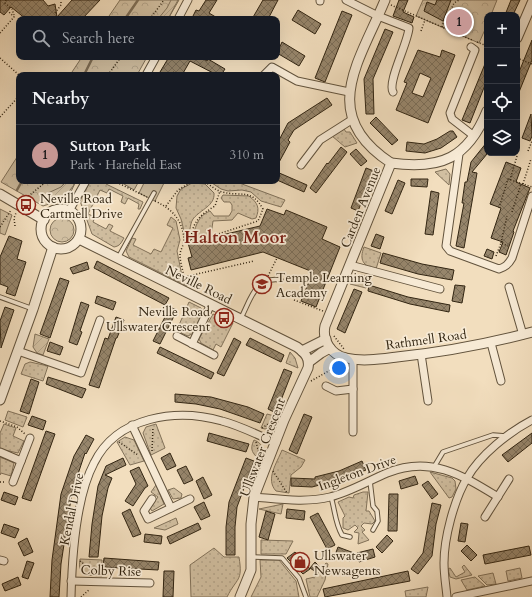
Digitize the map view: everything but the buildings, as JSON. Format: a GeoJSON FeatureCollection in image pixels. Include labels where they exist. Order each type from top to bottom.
{"type":"FeatureCollection","features":[{"type":"Feature","properties":{"kind":"street"},"geometry":{"type":"LineString","coordinates":[[180,16],[188,0]]}},
{"type":"Feature","properties":{"kind":"street"},"geometry":{"type":"LineString","coordinates":[[346,0],[378,16],[409,28],[408,37],[393,79],[393,92]]}},
{"type":"Feature","properties":{"kind":"street","name":"Carden Avenue"},"geometry":{"type":"LineString","coordinates":[[329,341],[324,331],[328,316],[391,163],[379,155],[359,132],[353,119],[349,92],[356,67],[384,1]]}},
{"type":"Feature","properties":{"kind":"street"},"geometry":{"type":"LineString","coordinates":[[520,31],[532,3]]}},
{"type":"Feature","properties":{"kind":"street"},"geometry":{"type":"LineString","coordinates":[[471,47],[475,50],[450,113],[452,119],[474,136]]}},
{"type":"Feature","properties":{"kind":"street"},"geometry":{"type":"LineString","coordinates":[[148,72],[154,60]]}},
{"type":"Feature","properties":{"kind":"street"},"geometry":{"type":"LineString","coordinates":[[266,72],[271,64],[297,82],[349,92]]}},
{"type":"Feature","properties":{"kind":"street"},"geometry":{"type":"LineString","coordinates":[[391,163],[421,166],[436,164],[458,154],[474,136],[484,117]]}},
{"type":"Feature","properties":{"kind":"street"},"geometry":{"type":"LineString","coordinates":[[301,165],[320,140],[353,119]]}},
{"type":"Feature","properties":{"kind":"street"},"geometry":{"type":"LineString","coordinates":[[458,154],[446,246],[450,251],[498,269],[508,264],[532,196]]}},
{"type":"Feature","properties":{"kind":"street"},"geometry":{"type":"LineString","coordinates":[[69,211],[84,184]]}},
{"type":"Feature","properties":{"kind":"street"},"geometry":{"type":"LineString","coordinates":[[0,194],[44,220]]}},
{"type":"Feature","properties":{"kind":"street"},"geometry":{"type":"LineString","coordinates":[[55,211],[69,211],[79,220],[81,227],[79,239],[65,249],[53,247],[48,244],[42,232],[44,220],[55,211]]}},
{"type":"Feature","properties":{"kind":"street","name":"Neville Road"},"geometry":{"type":"LineString","coordinates":[[79,239],[241,319],[306,356]]}},
{"type":"Feature","properties":{"kind":"street"},"geometry":{"type":"LineString","coordinates":[[0,400],[34,309],[53,247]]}},
{"type":"Feature","properties":{"kind":"street"},"geometry":{"type":"LineString","coordinates":[[350,265],[440,289]]}},
{"type":"Feature","properties":{"kind":"street"},"geometry":{"type":"LineString","coordinates":[[509,287],[527,334]]}},
{"type":"Feature","properties":{"kind":"street"},"geometry":{"type":"LineString","coordinates":[[192,344],[211,304]]}},
{"type":"Feature","properties":{"kind":"street"},"geometry":{"type":"LineString","coordinates":[[18,351],[81,373],[100,320]]}},
{"type":"Feature","properties":{"kind":"street","name":"Rathmell Road"},"geometry":{"type":"LineString","coordinates":[[329,341],[345,358],[383,358],[421,354],[491,343],[527,334]]}},
{"type":"Feature","properties":{"kind":"street"},"geometry":{"type":"LineString","coordinates":[[177,336],[214,355]]}},
{"type":"Feature","properties":{"kind":"street"},"geometry":{"type":"LineString","coordinates":[[306,356],[321,353],[329,341]]}},
{"type":"Feature","properties":{"kind":"street"},"geometry":{"type":"LineString","coordinates":[[306,356],[329,341]]}},
{"type":"Feature","properties":{"kind":"street"},"geometry":{"type":"LineString","coordinates":[[491,343],[500,381]]}},
{"type":"Feature","properties":{"kind":"street"},"geometry":{"type":"LineString","coordinates":[[421,354],[428,401]]}},
{"type":"Feature","properties":{"kind":"street","name":"Ullswater Crescent"},"geometry":{"type":"LineString","coordinates":[[240,597],[251,570],[251,524],[254,497],[300,385],[306,356]]}},
{"type":"Feature","properties":{"kind":"street"},"geometry":{"type":"LineString","coordinates":[[352,359],[353,432]]}},
{"type":"Feature","properties":{"kind":"street"},"geometry":{"type":"LineString","coordinates":[[326,386],[336,391],[353,389]]}},
{"type":"Feature","properties":{"kind":"street","name":"Kendal Drive"},"geometry":{"type":"LineString","coordinates":[[71,597],[73,556],[82,501],[88,477],[94,462],[102,449],[113,438],[132,425],[154,419],[178,416],[200,417],[222,421],[245,429],[276,443]]}},
{"type":"Feature","properties":{"kind":"street"},"geometry":{"type":"LineString","coordinates":[[448,597],[444,563],[447,533],[467,478],[490,450],[506,436],[532,420]]}},
{"type":"Feature","properties":{"kind":"street"},"geometry":{"type":"LineString","coordinates":[[132,425],[171,508]]}},
{"type":"Feature","properties":{"kind":"street"},"geometry":{"type":"LineString","coordinates":[[13,482],[30,438]]}},
{"type":"Feature","properties":{"kind":"street"},"geometry":{"type":"LineString","coordinates":[[0,452],[22,461]]}},
{"type":"Feature","properties":{"kind":"street","name":"Ingleton Drive"},"geometry":{"type":"LineString","coordinates":[[254,497],[317,499],[331,497],[389,472],[412,466],[424,465],[467,478],[498,497]]}},
{"type":"Feature","properties":{"kind":"street"},"geometry":{"type":"LineString","coordinates":[[485,517],[509,479]]}},
{"type":"Feature","properties":{"kind":"street"},"geometry":{"type":"LineString","coordinates":[[152,499],[144,511],[148,518],[190,499]]}},
{"type":"Feature","properties":{"kind":"street","name":"Colby Rise"},"geometry":{"type":"LineString","coordinates":[[71,580],[150,583]]}},
{"type":"Feature","properties":{"kind":"street"},"geometry":{"type":"LineString","coordinates":[[456,597],[532,581]]}},
{"type":"Feature","properties":{"kind":"lane"},"geometry":{"type":"LineString","coordinates":[[118,258],[154,193]]}},
{"type":"Feature","properties":{"kind":"lane"},"geometry":{"type":"LineString","coordinates":[[241,319],[257,288],[263,282],[270,279],[281,280]]}},
{"type":"Feature","properties":{"kind":"lane"},"geometry":{"type":"LineString","coordinates":[[0,297],[34,309]]}},
{"type":"Feature","properties":{"kind":"lane"},"geometry":{"type":"LineString","coordinates":[[434,467],[443,452],[493,435],[506,436]]}},
{"type":"Feature","properties":{"kind":"lane"},"geometry":{"type":"LineString","coordinates":[[370,481],[373,506],[377,511],[378,521],[373,530]]}},
{"type":"Feature","properties":{"kind":"lane"},"geometry":{"type":"LineString","coordinates":[[331,497],[336,514],[337,526],[342,535],[350,538]]}},
{"type":"Feature","properties":{"kind":"lane"},"geometry":{"type":"LineString","coordinates":[[252,557],[282,558],[299,578],[306,597]]}},
{"type":"Feature","properties":{"kind":"path"},"geometry":{"type":"LineString","coordinates":[[6,0],[5,3],[12,9],[14,17]]}},
{"type":"Feature","properties":{"kind":"path"},"geometry":{"type":"LineString","coordinates":[[56,13],[61,6],[61,0]]}},
{"type":"Feature","properties":{"kind":"path"},"geometry":{"type":"LineString","coordinates":[[152,16],[164,0]]}},
{"type":"Feature","properties":{"kind":"path"},"geometry":{"type":"LineString","coordinates":[[442,27],[446,15],[448,16],[454,3],[459,0]]}},
{"type":"Feature","properties":{"kind":"path"},"geometry":{"type":"LineString","coordinates":[[384,1],[484,45]]}},
{"type":"Feature","properties":{"kind":"path"},"geometry":{"type":"LineString","coordinates":[[8,11],[14,17]]}},
{"type":"Feature","properties":{"kind":"path"},"geometry":{"type":"LineString","coordinates":[[448,16],[454,19],[450,30]]}},
{"type":"Feature","properties":{"kind":"path"},"geometry":{"type":"LineString","coordinates":[[0,33],[14,17]]}},
{"type":"Feature","properties":{"kind":"path"},"geometry":{"type":"LineString","coordinates":[[421,31],[426,20]]}},
{"type":"Feature","properties":{"kind":"path"},"geometry":{"type":"LineString","coordinates":[[0,58],[16,72]]}},
{"type":"Feature","properties":{"kind":"path"},"geometry":{"type":"LineString","coordinates":[[520,59],[532,64]]}},
{"type":"Feature","properties":{"kind":"path"},"geometry":{"type":"LineString","coordinates":[[110,72],[119,60]]}},
{"type":"Feature","properties":{"kind":"path"},"geometry":{"type":"LineString","coordinates":[[0,117],[16,99]]}},
{"type":"Feature","properties":{"kind":"path"},"geometry":{"type":"LineString","coordinates":[[528,151],[532,141]]}},
{"type":"Feature","properties":{"kind":"path"},"geometry":{"type":"LineString","coordinates":[[499,208],[508,179],[510,180],[517,156]]}},
{"type":"Feature","properties":{"kind":"path"},"geometry":{"type":"LineString","coordinates":[[512,212],[531,159]]}},
{"type":"Feature","properties":{"kind":"path"},"geometry":{"type":"LineString","coordinates":[[510,180],[532,187]]}},
{"type":"Feature","properties":{"kind":"path"},"geometry":{"type":"LineString","coordinates":[[26,198],[43,184]]}},
{"type":"Feature","properties":{"kind":"path"},"geometry":{"type":"LineString","coordinates":[[166,206],[178,190],[188,184]]}},
{"type":"Feature","properties":{"kind":"path"},"geometry":{"type":"LineString","coordinates":[[184,242],[206,238],[258,221],[263,209],[258,201],[250,194],[220,191],[210,184]]}},
{"type":"Feature","properties":{"kind":"path"},"geometry":{"type":"LineString","coordinates":[[191,240],[194,223],[201,214],[215,206],[220,191]]}},
{"type":"Feature","properties":{"kind":"path"},"geometry":{"type":"LineString","coordinates":[[0,227],[12,209]]}},
{"type":"Feature","properties":{"kind":"path"},"geometry":{"type":"LineString","coordinates":[[15,226],[14,218],[17,211]]}},
{"type":"Feature","properties":{"kind":"path"},"geometry":{"type":"LineString","coordinates":[[496,256],[508,216]]}},
{"type":"Feature","properties":{"kind":"path"},"geometry":{"type":"LineString","coordinates":[[181,225],[184,242],[180,253],[184,277],[254,261]]}},
{"type":"Feature","properties":{"kind":"path"},"geometry":{"type":"LineString","coordinates":[[501,243],[514,248]]}},
{"type":"Feature","properties":{"kind":"path"},"geometry":{"type":"LineString","coordinates":[[263,282],[273,268],[277,258]]}},
{"type":"Feature","properties":{"kind":"path"},"geometry":{"type":"LineString","coordinates":[[294,300],[325,312],[324,314],[328,316]]}},
{"type":"Feature","properties":{"kind":"path"},"geometry":{"type":"LineString","coordinates":[[329,341],[352,359]]}},
{"type":"Feature","properties":{"kind":"path"},"geometry":{"type":"LineString","coordinates":[[300,385],[305,387],[307,382],[336,365],[352,359]]}},
{"type":"Feature","properties":{"kind":"path"},"geometry":{"type":"LineString","coordinates":[[113,438],[142,458],[152,454],[154,419]]}},
{"type":"Feature","properties":{"kind":"path"},"geometry":{"type":"LineString","coordinates":[[0,421],[16,427],[30,438]]}},
{"type":"Feature","properties":{"kind":"path"},"geometry":{"type":"LineString","coordinates":[[265,468],[273,471],[287,493],[287,499]]}},
{"type":"Feature","properties":{"kind":"path"},"geometry":{"type":"LineString","coordinates":[[73,556],[101,576],[98,581],[81,597]]}},
{"type":"Feature","properties":{"kind":"green space"},"geometry":{"type":"Polygon","coordinates":[[[120,0],[179,0],[170,16],[109,16],[120,0]]]}},
{"type":"Feature","properties":{"kind":"green space"},"geometry":{"type":"Polygon","coordinates":[[[171,0],[178,0],[170,16],[160,16],[171,0]]]}},
{"type":"Feature","properties":{"kind":"green space"},"geometry":{"type":"Polygon","coordinates":[[[423,0],[497,0],[492,12],[484,12],[484,32],[479,43],[416,16],[423,0]]]}},
{"type":"Feature","properties":{"kind":"green space"},"geometry":{"type":"Polygon","coordinates":[[[80,60],[145,60],[139,72],[72,72],[80,60]]]}},
{"type":"Feature","properties":{"kind":"green space"},"geometry":{"type":"Polygon","coordinates":[[[344,129],[346,132],[350,132],[357,143],[345,147],[332,136],[344,129]]]}},
{"type":"Feature","properties":{"kind":"green space"},"geometry":{"type":"Polygon","coordinates":[[[16,159],[16,184],[75,184],[68,198],[43,206],[1,182],[16,159]]]}},
{"type":"Feature","properties":{"kind":"green space"},"geometry":{"type":"Polygon","coordinates":[[[446,169],[450,174],[449,185],[435,172],[446,169]]]}},
{"type":"Feature","properties":{"kind":"green space"},"geometry":{"type":"Polygon","coordinates":[[[64,184],[74,185],[66,195],[59,199],[49,196],[48,193],[64,184]]]}},
{"type":"Feature","properties":{"kind":"green space"},"geometry":{"type":"Polygon","coordinates":[[[88,184],[106,184],[143,202],[140,209],[138,209],[139,204],[128,198],[125,204],[121,202],[123,196],[109,189],[107,193],[100,190],[88,214],[95,217],[93,222],[106,229],[109,224],[113,226],[110,231],[124,238],[118,246],[114,247],[92,234],[80,201],[88,184]]]}},
{"type":"Feature","properties":{"kind":"green space"},"geometry":{"type":"Polygon","coordinates":[[[124,184],[137,184],[134,190],[124,184]]]}},
{"type":"Feature","properties":{"kind":"green space"},"geometry":{"type":"Polygon","coordinates":[[[144,184],[164,184],[155,201],[139,193],[144,184]]]}},
{"type":"Feature","properties":{"kind":"green space"},"geometry":{"type":"Polygon","coordinates":[[[190,184],[205,184],[214,193],[214,197],[210,204],[193,219],[189,235],[186,239],[181,219],[176,208],[177,196],[181,189],[190,184]]]}},
{"type":"Feature","properties":{"kind":"green space"},"geometry":{"type":"Polygon","coordinates":[[[214,184],[242,184],[285,200],[281,207],[261,201],[251,192],[242,190],[228,191],[221,189],[214,184]]]}},
{"type":"Feature","properties":{"kind":"green space"},"geometry":{"type":"Polygon","coordinates":[[[223,195],[249,196],[258,208],[256,218],[252,219],[238,213],[232,220],[213,221],[211,235],[207,237],[194,237],[193,235],[197,224],[206,213],[210,211],[214,216],[229,216],[232,211],[232,205],[230,202],[224,202],[221,198],[223,195]]]}},
{"type":"Feature","properties":{"kind":"green space"},"geometry":{"type":"Polygon","coordinates":[[[0,209],[12,215],[5,235],[0,233],[0,209]]]}},
{"type":"Feature","properties":{"kind":"green space"},"geometry":{"type":"Polygon","coordinates":[[[171,217],[176,221],[180,240],[177,251],[182,276],[188,279],[187,286],[129,257],[126,251],[132,238],[136,239],[133,245],[151,254],[154,249],[161,252],[173,228],[167,225],[171,217]]]}},
{"type":"Feature","properties":{"kind":"green space"},"geometry":{"type":"Polygon","coordinates":[[[62,218],[71,221],[74,230],[71,239],[62,242],[53,239],[50,230],[53,221],[62,218]]]}},
{"type":"Feature","properties":{"kind":"green space"},"geometry":{"type":"Polygon","coordinates":[[[364,247],[381,253],[376,269],[363,262],[362,256],[364,247]]]}},
{"type":"Feature","properties":{"kind":"green space"},"geometry":{"type":"Polygon","coordinates":[[[362,275],[369,277],[366,288],[350,284],[351,279],[362,275]]]}},
{"type":"Feature","properties":{"kind":"green space"},"geometry":{"type":"Polygon","coordinates":[[[189,302],[201,308],[203,312],[192,334],[188,336],[181,333],[184,328],[179,325],[189,302]]]}},
{"type":"Feature","properties":{"kind":"green space"},"geometry":{"type":"Polygon","coordinates":[[[213,314],[233,323],[221,347],[216,344],[213,350],[201,343],[199,339],[213,314]]]}},
{"type":"Feature","properties":{"kind":"green space"},"geometry":{"type":"Polygon","coordinates":[[[35,334],[49,339],[43,355],[37,353],[33,347],[35,334]]]}},
{"type":"Feature","properties":{"kind":"green space"},"geometry":{"type":"Polygon","coordinates":[[[290,352],[295,358],[298,368],[286,363],[290,352]]]}},
{"type":"Feature","properties":{"kind":"green space"},"geometry":{"type":"Polygon","coordinates":[[[30,362],[48,366],[43,381],[21,374],[25,364],[30,362]]]}},
{"type":"Feature","properties":{"kind":"green space"},"geometry":{"type":"Polygon","coordinates":[[[8,411],[27,417],[23,427],[5,420],[8,411]]]}},
{"type":"Feature","properties":{"kind":"green space"},"geometry":{"type":"Polygon","coordinates":[[[267,414],[278,417],[272,427],[265,429],[261,428],[267,414]]]}},
{"type":"Feature","properties":{"kind":"green space"},"geometry":{"type":"Polygon","coordinates":[[[4,424],[16,428],[13,436],[24,441],[18,453],[0,449],[0,433],[4,424]]]}},
{"type":"Feature","properties":{"kind":"green space"},"geometry":{"type":"Polygon","coordinates":[[[156,424],[165,448],[151,455],[143,433],[146,427],[156,424]]]}},
{"type":"Feature","properties":{"kind":"green space"},"geometry":{"type":"Polygon","coordinates":[[[125,437],[134,440],[144,461],[130,465],[117,442],[125,437]]]}},
{"type":"Feature","properties":{"kind":"green space"},"geometry":{"type":"Polygon","coordinates":[[[254,440],[260,444],[262,448],[260,460],[252,452],[254,440]]]}},
{"type":"Feature","properties":{"kind":"green space"},"geometry":{"type":"Polygon","coordinates":[[[282,450],[305,460],[301,467],[291,475],[289,493],[276,491],[272,481],[273,471],[282,450]]]}},
{"type":"Feature","properties":{"kind":"green space"},"geometry":{"type":"Polygon","coordinates":[[[0,457],[14,463],[11,476],[1,473],[0,475],[0,457]]]}},
{"type":"Feature","properties":{"kind":"green space"},"geometry":{"type":"Polygon","coordinates":[[[430,472],[452,478],[455,481],[456,489],[452,497],[449,498],[430,472]]]}},
{"type":"Feature","properties":{"kind":"green space"},"geometry":{"type":"Polygon","coordinates":[[[156,485],[164,504],[152,511],[150,508],[158,497],[151,492],[156,485]]]}},
{"type":"Feature","properties":{"kind":"green space"},"geometry":{"type":"Polygon","coordinates":[[[174,488],[182,494],[181,498],[173,499],[168,490],[174,488]]]}},
{"type":"Feature","properties":{"kind":"green space"},"geometry":{"type":"Polygon","coordinates":[[[368,492],[366,511],[369,511],[375,521],[372,524],[364,523],[361,526],[365,530],[362,532],[369,540],[358,544],[359,533],[354,532],[358,528],[355,525],[348,530],[343,528],[343,518],[345,516],[338,502],[349,497],[353,498],[354,495],[368,492]]]}},
{"type":"Feature","properties":{"kind":"green space"},"geometry":{"type":"Polygon","coordinates":[[[283,504],[281,514],[259,509],[283,504]]]}},
{"type":"Feature","properties":{"kind":"green space"},"geometry":{"type":"Polygon","coordinates":[[[176,518],[178,524],[165,530],[154,528],[176,518]]]}},
{"type":"Feature","properties":{"kind":"green space"},"geometry":{"type":"Polygon","coordinates":[[[261,540],[293,541],[286,554],[261,554],[261,540]]]}},
{"type":"Feature","properties":{"kind":"green space"},"geometry":{"type":"Polygon","coordinates":[[[214,548],[224,557],[239,557],[240,575],[227,597],[191,597],[190,565],[214,548]]]}},
{"type":"Feature","properties":{"kind":"green space"},"geometry":{"type":"Polygon","coordinates":[[[80,559],[102,560],[102,576],[88,575],[82,572],[80,569],[80,559]]]}},
{"type":"Feature","properties":{"kind":"green space"},"geometry":{"type":"Polygon","coordinates":[[[260,560],[279,560],[296,581],[299,597],[251,597],[261,577],[260,560]]]}},
{"type":"Feature","properties":{"kind":"green space"},"geometry":{"type":"Polygon","coordinates":[[[326,563],[328,564],[325,580],[317,597],[310,597],[306,579],[315,577],[326,563]]]}},
{"type":"Feature","properties":{"kind":"green space"},"geometry":{"type":"Polygon","coordinates":[[[464,565],[472,575],[456,579],[450,577],[448,569],[450,568],[456,577],[465,572],[462,567],[464,565]]]}},
{"type":"Feature","properties":{"kind":"green space"},"geometry":{"type":"Polygon","coordinates":[[[520,568],[522,578],[508,581],[506,571],[520,568]]]}},
{"type":"Feature","properties":{"kind":"green space"},"geometry":{"type":"Polygon","coordinates":[[[493,573],[496,584],[487,585],[478,576],[493,573]]]}},
{"type":"Feature","properties":{"kind":"green space"},"geometry":{"type":"Polygon","coordinates":[[[475,577],[485,586],[467,590],[461,580],[475,577]]]}},
{"type":"Feature","properties":{"kind":"green space"},"geometry":{"type":"Polygon","coordinates":[[[428,587],[426,597],[406,597],[405,591],[428,587]]]}},
{"type":"Feature","properties":{"kind":"waterway"},"geometry":{"type":"LineString","coordinates":[[127,16],[138,0]]}},
{"type":"Feature","properties":{"kind":"waterway"},"geometry":{"type":"LineString","coordinates":[[86,72],[92,60]]}},
{"type":"Feature","properties":{"kind":"waterway"},"geometry":{"type":"LineString","coordinates":[[17,190],[20,184]]}},
{"type":"Feature","properties":{"kind":"place","name":"Sutton Park"},"geometry":{"type":"Point","coordinates":[459,22]}},
{"type":"Feature","properties":{"kind":"place","name":"Neville Road Cartmell Drive"},"geometry":{"type":"Point","coordinates":[26,205]}},
{"type":"Feature","properties":{"kind":"place","name":"Temple Learning Academy"},"geometry":{"type":"Point","coordinates":[262,284]}},
{"type":"Feature","properties":{"kind":"place","name":"Neville Road Ullswater Crescent"},"geometry":{"type":"Point","coordinates":[224,318]}},
{"type":"Feature","properties":{"kind":"place","name":"Ullswater Newsagents"},"geometry":{"type":"Point","coordinates":[300,562]}},
{"type":"Feature","properties":{"kind":"district","name":"Halton Moor"},"geometry":{"type":"Point","coordinates":[235,237]}}]}
